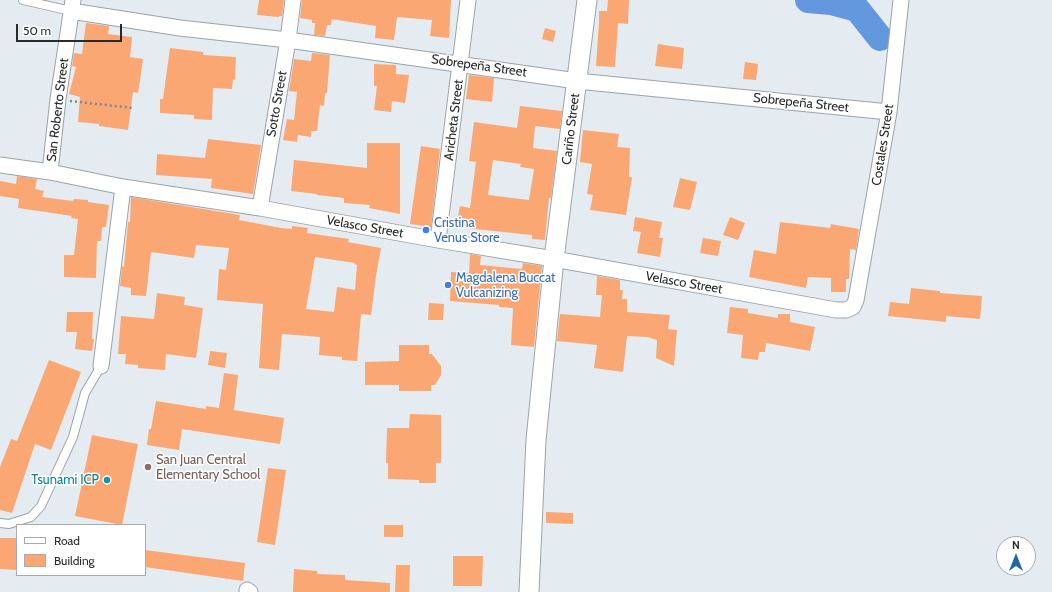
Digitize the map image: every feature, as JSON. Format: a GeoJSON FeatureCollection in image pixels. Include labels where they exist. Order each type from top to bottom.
{"type":"FeatureCollection","features":[{"type":"Feature","properties":{"kind":"street","name":"Sotto Street"},"geometry":{"type":"LineString","coordinates":[[260,208],[288,40],[293,0]]}},
{"type":"Feature","properties":{"kind":"street","name":"Aricheta Street"},"geometry":{"type":"LineString","coordinates":[[438,240],[468,0]]}},
{"type":"Feature","properties":{"kind":"street","name":"Cariño Street"},"geometry":{"type":"LineString","coordinates":[[529,592],[536,440],[554,259],[587,0]]}},
{"type":"Feature","properties":{"kind":"street","name":"Costales Street"},"geometry":{"type":"LineString","coordinates":[[858,290],[889,112],[901,0]]}},
{"type":"Feature","properties":{"kind":"street","name":"Sobrepeña Street"},"geometry":{"type":"LineString","coordinates":[[72,6],[180,28],[288,40],[577,81],[889,112]]}},
{"type":"Feature","properties":{"kind":"street","name":"San Roberto Street"},"geometry":{"type":"LineString","coordinates":[[50,172],[58,99],[72,6]]}},
{"type":"Feature","properties":{"kind":"street","name":"Velasco Street"},"geometry":{"type":"LineString","coordinates":[[0,165],[50,172],[123,186],[260,208],[836,310],[846,310],[853,307],[858,290]]}},
{"type":"Feature","properties":{"kind":"street"},"geometry":{"type":"LineString","coordinates":[[101,366],[123,186]]}},
{"type":"Feature","properties":{"kind":"lane"},"geometry":{"type":"LineString","coordinates":[[23,0],[72,6]]}},
{"type":"Feature","properties":{"kind":"lane"},"geometry":{"type":"LineString","coordinates":[[0,523],[9,524],[31,517],[41,506],[73,436],[85,393],[101,366]]}},
{"type":"Feature","properties":{"kind":"path"},"geometry":{"type":"LineString","coordinates":[[58,99],[134,108]]}},
{"type":"Feature","properties":{"kind":"building"},"geometry":{"type":"Polygon","coordinates":[[[259,0],[284,0],[282,16],[257,15],[259,0]]]}},
{"type":"Feature","properties":{"kind":"building"},"geometry":{"type":"Polygon","coordinates":[[[302,0],[451,0],[449,38],[430,36],[432,20],[397,17],[394,40],[375,38],[376,26],[331,19],[331,25],[327,25],[325,36],[314,35],[315,23],[312,23],[312,20],[300,18],[302,0]]]}},
{"type":"Feature","properties":{"kind":"building"},"geometry":{"type":"Polygon","coordinates":[[[608,0],[629,0],[628,24],[618,23],[615,67],[596,66],[599,11],[607,11],[608,0]]]}},
{"type":"Feature","properties":{"kind":"building"},"geometry":{"type":"Polygon","coordinates":[[[86,23],[109,26],[108,34],[132,37],[130,57],[143,59],[138,93],[133,92],[128,130],[99,126],[99,124],[78,122],[80,97],[69,94],[76,67],[72,66],[74,53],[82,54],[86,23]]]}},
{"type":"Feature","properties":{"kind":"building"},"geometry":{"type":"Polygon","coordinates":[[[545,28],[556,31],[553,42],[542,39],[545,28]]]}},
{"type":"Feature","properties":{"kind":"building"},"geometry":{"type":"Polygon","coordinates":[[[658,44],[684,48],[682,69],[655,66],[658,44]]]}},
{"type":"Feature","properties":{"kind":"building"},"geometry":{"type":"Polygon","coordinates":[[[170,48],[203,52],[203,55],[236,57],[235,80],[233,79],[232,89],[213,88],[212,120],[194,119],[194,115],[160,113],[160,99],[163,99],[170,48]]]}},
{"type":"Feature","properties":{"kind":"building"},"geometry":{"type":"Polygon","coordinates":[[[312,53],[330,55],[327,93],[325,93],[324,106],[320,105],[317,131],[311,131],[311,137],[298,135],[297,142],[283,140],[287,119],[294,120],[297,92],[289,91],[294,59],[311,61],[312,53]]]}},
{"type":"Feature","properties":{"kind":"building"},"geometry":{"type":"Polygon","coordinates":[[[745,62],[758,64],[756,80],[743,79],[745,62]]]}},
{"type":"Feature","properties":{"kind":"building"},"geometry":{"type":"Polygon","coordinates":[[[374,64],[396,65],[396,74],[409,75],[405,103],[392,101],[391,112],[374,110],[377,86],[374,86],[374,64]]]}},
{"type":"Feature","properties":{"kind":"building"},"geometry":{"type":"Polygon","coordinates":[[[469,75],[494,78],[492,102],[466,99],[469,75]]]}},
{"type":"Feature","properties":{"kind":"building"},"geometry":{"type":"Polygon","coordinates":[[[520,106],[562,111],[560,129],[535,126],[533,148],[557,151],[551,198],[549,198],[545,240],[532,239],[532,235],[456,227],[460,206],[470,208],[476,162],[469,161],[474,122],[517,128],[520,106]],[[493,160],[488,195],[529,200],[534,169],[520,167],[521,164],[493,160]]]}},
{"type":"Feature","properties":{"kind":"building"},"geometry":{"type":"Polygon","coordinates":[[[583,130],[619,134],[617,147],[630,148],[629,177],[632,177],[626,215],[590,210],[593,195],[587,194],[592,164],[580,162],[583,130]]]}},
{"type":"Feature","properties":{"kind":"building"},"geometry":{"type":"Polygon","coordinates":[[[208,139],[261,145],[253,194],[211,188],[212,179],[156,175],[157,154],[205,158],[208,139]]]}},
{"type":"Feature","properties":{"kind":"building"},"geometry":{"type":"Polygon","coordinates":[[[367,143],[400,143],[400,214],[369,208],[370,205],[344,203],[344,198],[291,191],[294,160],[367,168],[367,143]]]}},
{"type":"Feature","properties":{"kind":"building"},"geometry":{"type":"Polygon","coordinates":[[[421,146],[440,149],[431,227],[410,224],[421,146]]]}},
{"type":"Feature","properties":{"kind":"building"},"geometry":{"type":"Polygon","coordinates":[[[17,176],[37,179],[35,189],[44,191],[42,197],[73,201],[74,199],[88,200],[88,202],[109,205],[106,227],[102,227],[101,241],[97,241],[96,278],[64,277],[64,255],[74,255],[78,219],[71,218],[72,216],[18,208],[19,199],[0,196],[0,181],[16,184],[17,176]]]}},
{"type":"Feature","properties":{"kind":"building"},"geometry":{"type":"Polygon","coordinates":[[[680,178],[697,182],[690,210],[673,207],[680,178]]]}},
{"type":"Feature","properties":{"kind":"building"},"geometry":{"type":"Polygon","coordinates":[[[131,197],[240,215],[239,220],[281,228],[292,229],[292,226],[308,228],[307,233],[349,239],[348,242],[381,248],[371,315],[361,314],[357,361],[342,360],[342,357],[319,355],[320,337],[282,334],[279,370],[259,368],[263,304],[217,300],[219,269],[226,270],[229,248],[196,245],[194,258],[151,252],[146,296],[131,295],[131,288],[120,286],[122,266],[124,267],[128,222],[130,222],[131,197]],[[315,257],[306,309],[334,312],[337,287],[355,290],[357,265],[354,264],[355,263],[315,257]]]}},
{"type":"Feature","properties":{"kind":"building"},"geometry":{"type":"Polygon","coordinates":[[[635,217],[662,222],[659,238],[663,238],[660,257],[637,253],[641,232],[633,231],[635,217]]]}},
{"type":"Feature","properties":{"kind":"building"},"geometry":{"type":"Polygon","coordinates":[[[730,217],[745,223],[738,240],[723,235],[730,217]]]}},
{"type":"Feature","properties":{"kind":"building"},"geometry":{"type":"Polygon","coordinates":[[[780,222],[830,228],[831,224],[859,229],[856,250],[850,249],[849,279],[846,279],[846,292],[831,292],[831,278],[808,277],[806,288],[749,277],[754,250],[776,254],[780,222]]]}},
{"type":"Feature","properties":{"kind":"building"},"geometry":{"type":"Polygon","coordinates":[[[703,238],[721,241],[718,256],[700,253],[703,238]]]}},
{"type":"Feature","properties":{"kind":"building"},"geometry":{"type":"Polygon","coordinates":[[[470,254],[481,256],[480,265],[522,269],[523,263],[542,266],[534,347],[511,345],[513,308],[499,307],[499,305],[450,301],[451,272],[469,273],[470,254]]]}},
{"type":"Feature","properties":{"kind":"building"},"geometry":{"type":"Polygon","coordinates":[[[597,276],[620,280],[620,290],[623,290],[622,299],[627,299],[627,312],[670,315],[668,329],[677,330],[674,366],[656,358],[657,340],[647,337],[627,336],[623,372],[594,368],[597,345],[557,341],[560,314],[600,317],[602,295],[596,295],[597,276]]]}},
{"type":"Feature","properties":{"kind":"building"},"geometry":{"type":"Polygon","coordinates":[[[911,288],[940,291],[940,293],[982,296],[980,319],[946,316],[946,322],[888,316],[890,302],[909,304],[911,288]]]}},
{"type":"Feature","properties":{"kind":"building"},"geometry":{"type":"Polygon","coordinates":[[[157,293],[185,297],[184,305],[203,308],[196,358],[166,354],[165,370],[138,368],[138,365],[125,364],[126,354],[118,354],[121,316],[154,319],[157,293]]]}},
{"type":"Feature","properties":{"kind":"building"},"geometry":{"type":"Polygon","coordinates":[[[429,303],[444,304],[443,320],[428,320],[429,303]]]}},
{"type":"Feature","properties":{"kind":"building"},"geometry":{"type":"Polygon","coordinates":[[[730,307],[748,309],[748,313],[778,318],[778,314],[790,314],[790,322],[815,327],[810,351],[766,343],[765,352],[759,352],[758,360],[741,358],[743,335],[727,333],[730,307]]]}},
{"type":"Feature","properties":{"kind":"building"},"geometry":{"type":"Polygon","coordinates":[[[67,312],[93,312],[92,339],[94,339],[92,351],[75,349],[77,332],[66,332],[67,312]]]}},
{"type":"Feature","properties":{"kind":"building"},"geometry":{"type":"Polygon","coordinates":[[[399,345],[429,345],[429,354],[432,354],[441,366],[441,375],[435,385],[431,385],[431,391],[399,391],[399,385],[365,385],[365,362],[399,361],[399,345]]]}},
{"type":"Feature","properties":{"kind":"building"},"geometry":{"type":"Polygon","coordinates":[[[210,351],[227,353],[225,368],[208,365],[210,351]]]}},
{"type":"Feature","properties":{"kind":"building"},"geometry":{"type":"Polygon","coordinates":[[[49,360],[81,372],[51,450],[35,444],[12,513],[0,510],[0,467],[11,439],[17,441],[49,360]]]}},
{"type":"Feature","properties":{"kind":"building"},"geometry":{"type":"Polygon","coordinates":[[[224,373],[238,375],[234,410],[284,418],[280,444],[182,429],[179,450],[147,445],[149,429],[151,429],[156,401],[206,409],[206,406],[219,408],[224,373]]]}},
{"type":"Feature","properties":{"kind":"building"},"geometry":{"type":"Polygon","coordinates":[[[410,414],[441,415],[441,463],[436,463],[436,483],[419,483],[419,480],[388,479],[388,463],[386,463],[387,428],[409,428],[410,414]]]}},
{"type":"Feature","properties":{"kind":"building","name":"Tsunami ICP"},"geometry":{"type":"Polygon","coordinates":[[[92,435],[138,444],[122,524],[75,516],[92,435]]]}},
{"type":"Feature","properties":{"kind":"building"},"geometry":{"type":"Polygon","coordinates":[[[268,468],[286,470],[275,545],[257,542],[268,468]]]}},
{"type":"Feature","properties":{"kind":"building"},"geometry":{"type":"Polygon","coordinates":[[[546,512],[573,513],[573,524],[546,523],[546,512]]]}},
{"type":"Feature","properties":{"kind":"building"},"geometry":{"type":"Polygon","coordinates":[[[384,525],[403,525],[403,537],[384,537],[384,525]]]}},
{"type":"Feature","properties":{"kind":"building"},"geometry":{"type":"Polygon","coordinates":[[[0,538],[16,538],[16,570],[0,569],[0,538]]]}},
{"type":"Feature","properties":{"kind":"building"},"geometry":{"type":"Polygon","coordinates":[[[146,550],[245,563],[243,581],[146,567],[146,550]]]}},
{"type":"Feature","properties":{"kind":"building"},"geometry":{"type":"Polygon","coordinates":[[[453,556],[483,556],[482,586],[453,586],[453,556]]]}},
{"type":"Feature","properties":{"kind":"building"},"geometry":{"type":"Polygon","coordinates":[[[396,565],[410,565],[409,592],[395,592],[396,565]]]}},
{"type":"Feature","properties":{"kind":"building"},"geometry":{"type":"Polygon","coordinates":[[[294,569],[317,571],[317,574],[345,575],[345,580],[390,583],[390,592],[293,592],[294,569]]]}},
{"type":"Feature","properties":{"kind":"waterway"},"geometry":{"type":"LineString","coordinates":[[808,0],[831,2],[857,9],[880,38]]}},
{"type":"Feature","properties":{"kind":"place","name":"Cristina Venus Store"},"geometry":{"type":"Point","coordinates":[426,230]}},
{"type":"Feature","properties":{"kind":"place","name":"Magdalena Buccat Vulcanizing"},"geometry":{"type":"Point","coordinates":[448,285]}},
{"type":"Feature","properties":{"kind":"place","name":"San Juan Central Elementary School"},"geometry":{"type":"Point","coordinates":[148,467]}},
{"type":"Feature","properties":{"kind":"place","name":"Tsunami ICP"},"geometry":{"type":"Point","coordinates":[107,480]}}]}
